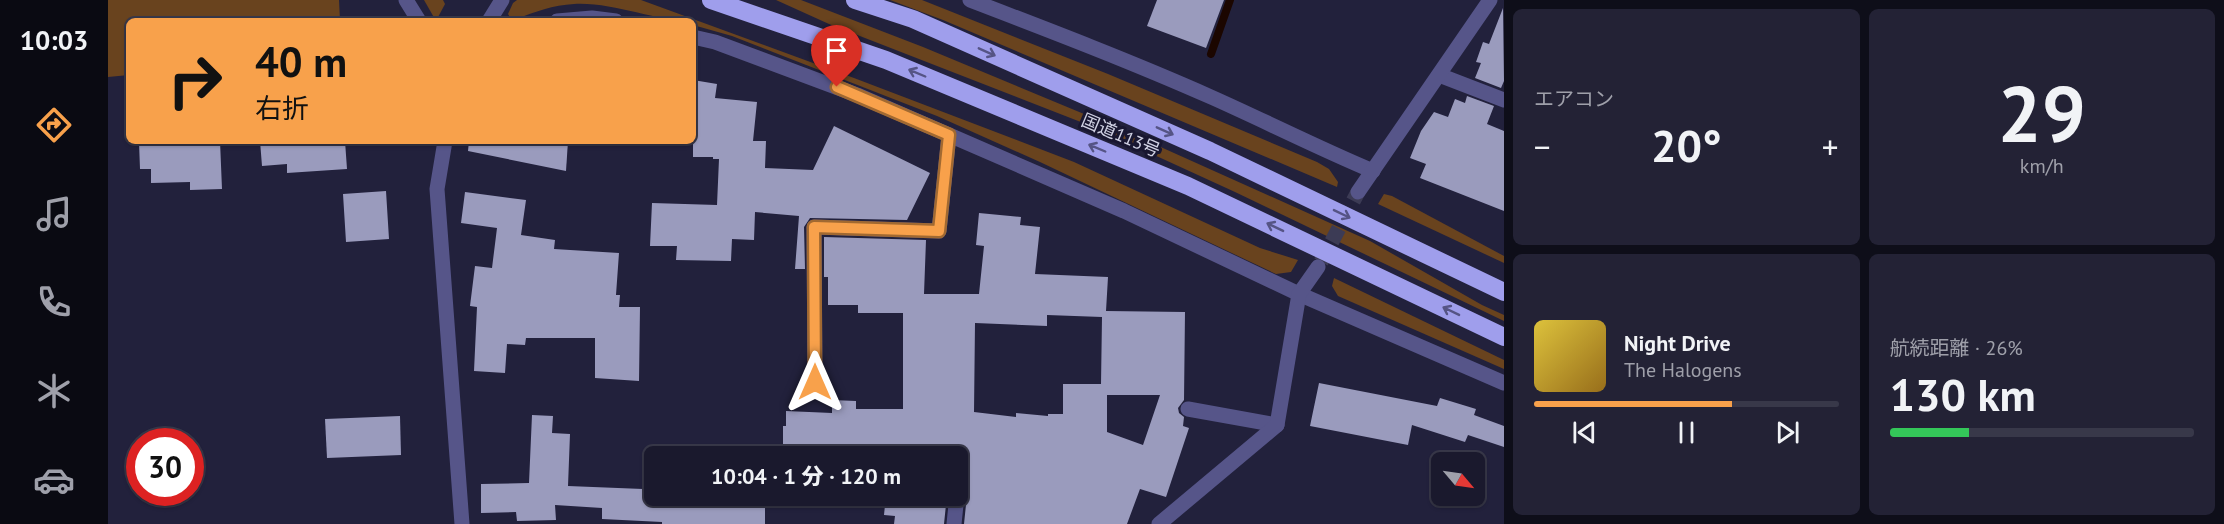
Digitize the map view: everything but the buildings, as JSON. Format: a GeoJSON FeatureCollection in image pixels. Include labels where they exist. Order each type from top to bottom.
{"type":"FeatureCollection","features":[{"type":"Feature","properties":{"kind":"highway","name":"国道113号"},"geometry":{"type":"LineString","coordinates":[[711,0],[886,60],[1188,186],[1504,337]]}},
{"type":"Feature","properties":{"kind":"highway","name":"国道113号"},"geometry":{"type":"LineString","coordinates":[[855,0],[912,19],[1210,151],[1504,292]]}},
{"type":"Feature","properties":{"kind":"street"},"geometry":{"type":"LineString","coordinates":[[406,0],[417,18]]}},
{"type":"Feature","properties":{"kind":"street"},"geometry":{"type":"LineString","coordinates":[[491,18],[502,0]]}},
{"type":"Feature","properties":{"kind":"street"},"geometry":{"type":"LineString","coordinates":[[970,0],[1068,37],[1211,97],[1373,171]]}},
{"type":"Feature","properties":{"kind":"street"},"geometry":{"type":"LineString","coordinates":[[1358,192],[1490,0]]}},
{"type":"Feature","properties":{"kind":"street"},"geometry":{"type":"LineString","coordinates":[[696,38],[715,42],[857,95],[1124,212],[1299,294],[1504,383]]}},
{"type":"Feature","properties":{"kind":"street"},"geometry":{"type":"LineString","coordinates":[[1439,75],[1504,100]]}},
{"type":"Feature","properties":{"kind":"street"},"geometry":{"type":"LineString","coordinates":[[815,382],[814,227],[939,231],[949,135]]}},
{"type":"Feature","properties":{"kind":"street"},"geometry":{"type":"LineString","coordinates":[[444,144],[437,189],[462,524]]}},
{"type":"Feature","properties":{"kind":"street"},"geometry":{"type":"LineString","coordinates":[[1159,524],[1277,425],[1299,294],[1318,267]]}},
{"type":"Feature","properties":{"kind":"street"},"geometry":{"type":"LineString","coordinates":[[1188,409],[1277,425]]}},
{"type":"Feature","properties":{"kind":"street"},"geometry":{"type":"LineString","coordinates":[[954,524],[956,506]]}},
{"type":"Feature","properties":{"kind":"shaded area"},"geometry":{"type":"Polygon","coordinates":[[[108,0],[339,0],[340,18],[126,18],[126,75],[108,77],[108,0]]]}},
{"type":"Feature","properties":{"kind":"shaded area"},"geometry":{"type":"Polygon","coordinates":[[[424,0],[443,0],[445,4],[438,18],[434,18],[424,0]]]}},
{"type":"Feature","properties":{"kind":"shaded area"},"geometry":{"type":"Polygon","coordinates":[[[517,0],[641,0],[690,18],[663,18],[619,8],[574,4],[544,9],[519,18],[510,18],[508,14],[517,0]]]}},
{"type":"Feature","properties":{"kind":"shaded area"},"geometry":{"type":"Polygon","coordinates":[[[776,0],[801,0],[923,47],[1125,131],[1370,241],[1482,305],[1504,315],[1504,321],[1091,126],[829,24],[776,0]]]}},
{"type":"Feature","properties":{"kind":"shaded area"},"geometry":{"type":"Polygon","coordinates":[[[890,0],[922,0],[1108,74],[1317,162],[1329,169],[1338,182],[1337,187],[943,20],[890,0]]]}},
{"type":"Feature","properties":{"kind":"shaded area"},"geometry":{"type":"Polygon","coordinates":[[[696,20],[1074,162],[1260,248],[1298,260],[1291,272],[1276,274],[1040,162],[937,116],[732,36],[696,26],[696,20]]]}},
{"type":"Feature","properties":{"kind":"shaded area"},"geometry":{"type":"Polygon","coordinates":[[[1384,194],[1392,196],[1504,256],[1504,263],[1378,204],[1384,194]]]}},
{"type":"Feature","properties":{"kind":"shaded area"},"geometry":{"type":"Polygon","coordinates":[[[1334,278],[1504,360],[1504,369],[1338,296],[1332,286],[1334,278]]]}},
{"type":"Feature","properties":{"kind":"waterway"},"geometry":{"type":"LineString","coordinates":[[1211,54],[1230,0]]}},
{"type":"Feature","properties":{"kind":"tunnel"},"geometry":{"type":"LineString","coordinates":[[1321,262],[1358,192]]}},
{"type":"Feature","properties":{"kind":"route"},"geometry":{"type":"LineString","coordinates":[[815,382],[814,227],[939,231],[949,135],[837,87]]}}]}
